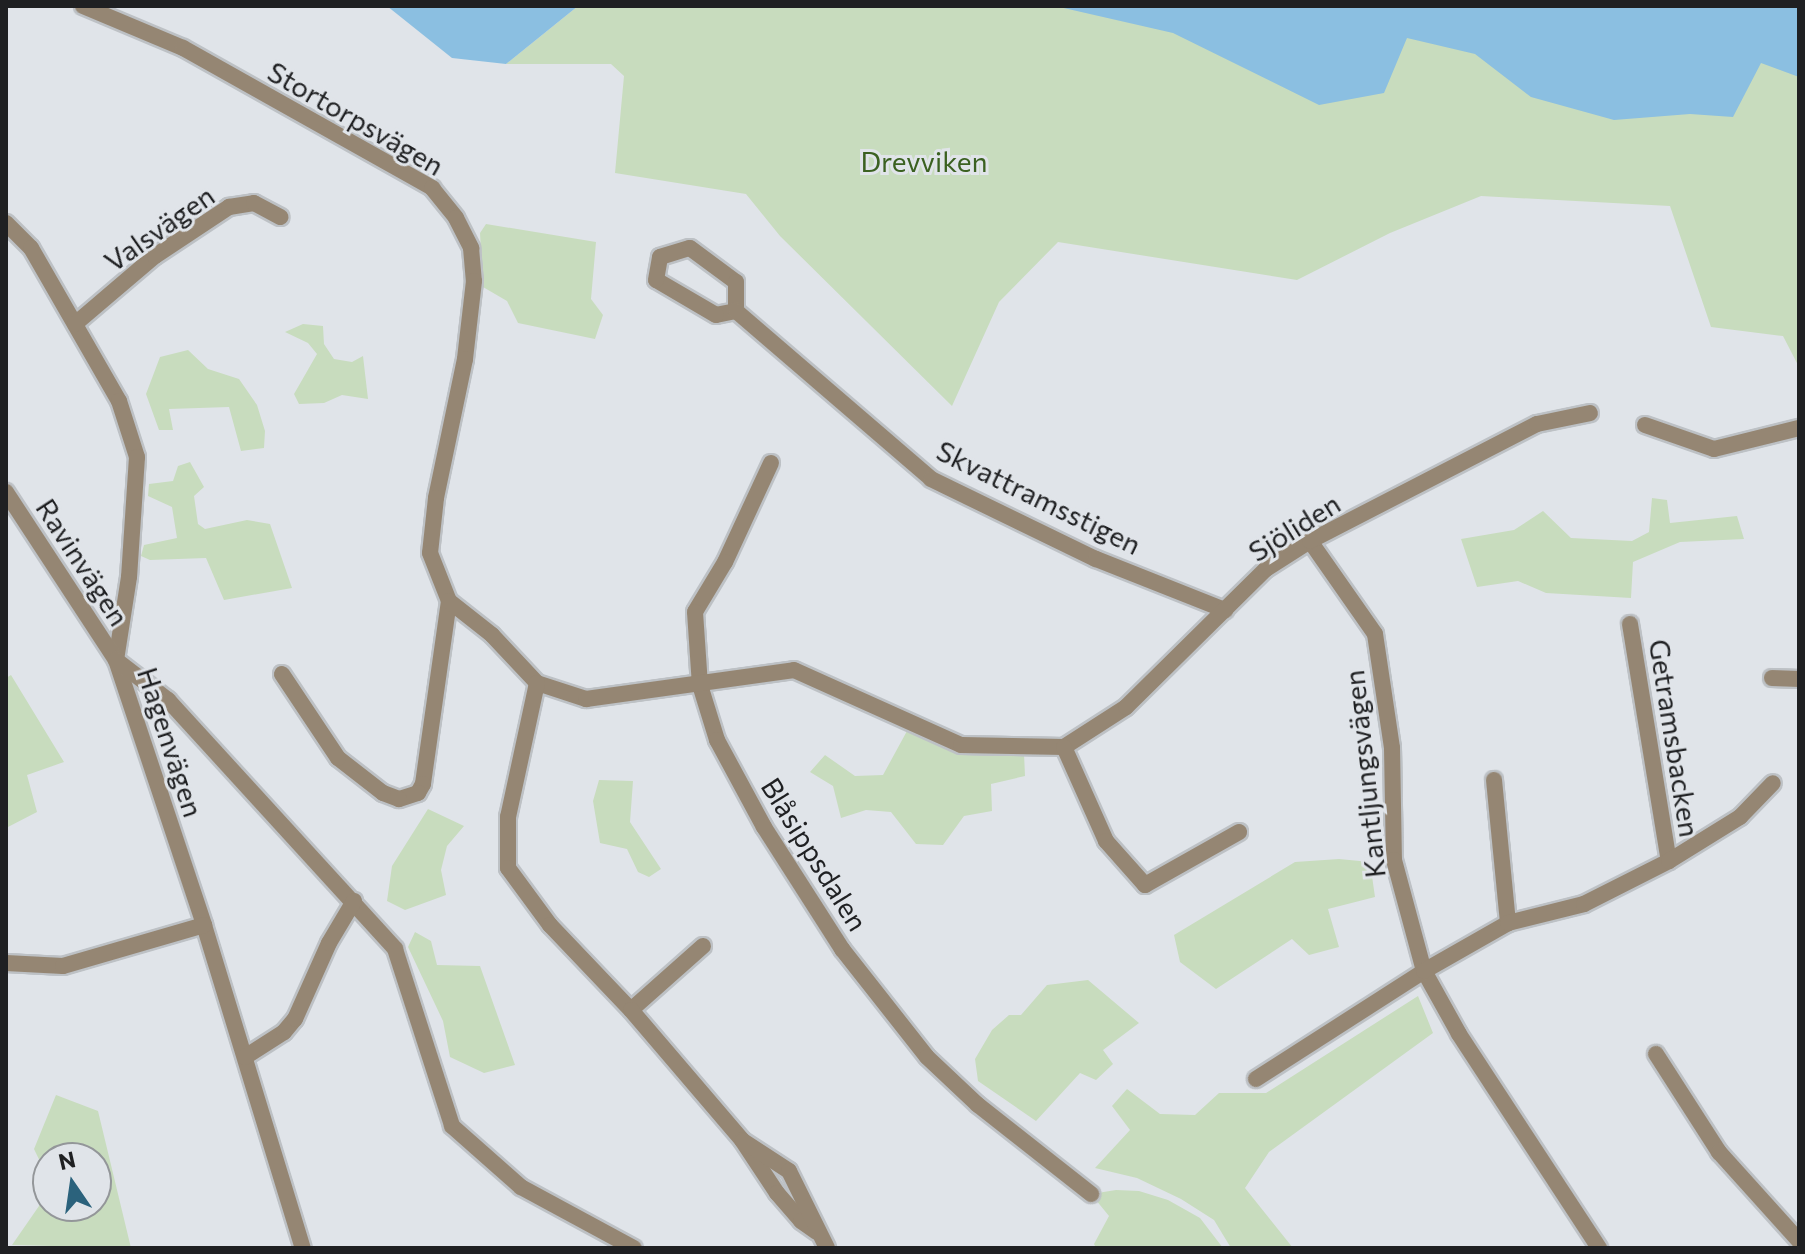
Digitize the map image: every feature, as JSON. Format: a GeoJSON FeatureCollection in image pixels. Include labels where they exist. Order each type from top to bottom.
{"type":"FeatureCollection","features":[{"type":"Feature","properties":{"kind":"street","name":"Stortorpsvägen"},"geometry":{"type":"LineString","coordinates":[[83,6],[183,48],[432,188],[456,218],[471,248],[474,281],[465,359],[436,498],[430,553],[449,601],[423,784],[418,793],[399,799],[383,793],[338,758],[282,674]]}},
{"type":"Feature","properties":{"kind":"street","name":"Valsvägen"},"geometry":{"type":"LineString","coordinates":[[75,324],[155,256],[229,207],[254,203],[280,217]]}},
{"type":"Feature","properties":{"kind":"street","name":"Hagenvägen"},"geometry":{"type":"LineString","coordinates":[[6,223],[31,248],[119,401],[137,457],[129,577],[116,660],[204,925],[303,1248]]}},
{"type":"Feature","properties":{"kind":"street"},"geometry":{"type":"LineString","coordinates":[[690,248],[736,282],[736,311],[716,315],[656,280],[660,257],[690,248]]}},
{"type":"Feature","properties":{"kind":"street","name":"Skvattramsstigen"},"geometry":{"type":"LineString","coordinates":[[736,311],[931,479],[1096,559],[1225,610]]}},
{"type":"Feature","properties":{"kind":"street","name":"Sjöliden"},"geometry":{"type":"LineString","coordinates":[[1064,747],[1126,707],[1266,569],[1310,541],[1537,424],[1590,413]]}},
{"type":"Feature","properties":{"kind":"street"},"geometry":{"type":"LineString","coordinates":[[1645,425],[1714,449],[1799,428]]}},
{"type":"Feature","properties":{"kind":"street","name":"Blåsippsdalen"},"geometry":{"type":"LineString","coordinates":[[771,463],[725,562],[695,612],[700,685],[717,740],[764,827],[842,949],[927,1057],[978,1105],[1091,1194]]}},
{"type":"Feature","properties":{"kind":"street","name":"Ravinvägen"},"geometry":{"type":"LineString","coordinates":[[6,492],[116,660]]}},
{"type":"Feature","properties":{"kind":"street","name":"Kantljungsvägen"},"geometry":{"type":"LineString","coordinates":[[1310,541],[1375,634],[1392,748],[1394,860],[1424,971],[1459,1034],[1599,1248]]}},
{"type":"Feature","properties":{"kind":"street"},"geometry":{"type":"LineString","coordinates":[[449,601],[492,635],[537,683],[586,699],[794,670],[961,745],[1064,747],[1106,841],[1145,885],[1239,832]]}},
{"type":"Feature","properties":{"kind":"street","name":"Getramsbacken"},"geometry":{"type":"LineString","coordinates":[[1630,624],[1669,861]]}},
{"type":"Feature","properties":{"kind":"street"},"geometry":{"type":"LineString","coordinates":[[116,660],[168,700],[395,949],[452,1126],[521,1187],[634,1248]]}},
{"type":"Feature","properties":{"kind":"street"},"geometry":{"type":"LineString","coordinates":[[1772,678],[1799,679]]}},
{"type":"Feature","properties":{"kind":"street"},"geometry":{"type":"LineString","coordinates":[[537,683],[508,817],[508,868],[550,925],[631,1010],[742,1140],[777,1193],[801,1221],[817,1232],[827,1248]]}},
{"type":"Feature","properties":{"kind":"street"},"geometry":{"type":"LineString","coordinates":[[1494,780],[1508,923]]}},
{"type":"Feature","properties":{"kind":"street","name":"Getramsbacken"},"geometry":{"type":"LineString","coordinates":[[1424,971],[1508,923],[1584,904],[1669,861],[1740,817],[1773,783]]}},
{"type":"Feature","properties":{"kind":"street"},"geometry":{"type":"LineString","coordinates":[[245,1057],[284,1032],[295,1019],[329,943],[354,901]]}},
{"type":"Feature","properties":{"kind":"street"},"geometry":{"type":"LineString","coordinates":[[6,963],[63,966],[204,925]]}},
{"type":"Feature","properties":{"kind":"street"},"geometry":{"type":"LineString","coordinates":[[631,1010],[703,946]]}},
{"type":"Feature","properties":{"kind":"street"},"geometry":{"type":"LineString","coordinates":[[1256,1079],[1424,971]]}},
{"type":"Feature","properties":{"kind":"street"},"geometry":{"type":"LineString","coordinates":[[1656,1054],[1719,1152],[1799,1241]]}},
{"type":"Feature","properties":{"kind":"green space","name":"Drevviken"},"geometry":{"type":"Polygon","coordinates":[[[578,6],[1799,6],[1799,367],[1783,336],[1711,327],[1670,206],[1481,196],[1390,233],[1297,280],[1058,242],[999,302],[952,406],[780,236],[746,194],[615,173],[624,76],[611,64],[506,64],[578,6]]]}},
{"type":"Feature","properties":{"kind":"green space"},"geometry":{"type":"Polygon","coordinates":[[[486,224],[596,242],[591,299],[603,315],[595,339],[518,323],[507,301],[483,287],[480,233],[486,224]]]}},
{"type":"Feature","properties":{"kind":"green space"},"geometry":{"type":"Polygon","coordinates":[[[303,324],[323,326],[324,344],[334,359],[352,362],[363,356],[368,399],[342,395],[324,403],[299,404],[294,394],[317,354],[308,343],[285,332],[303,324]]]}},
{"type":"Feature","properties":{"kind":"green space"},"geometry":{"type":"Polygon","coordinates":[[[188,350],[208,369],[239,379],[257,405],[265,431],[264,448],[241,451],[229,407],[169,409],[173,430],[159,430],[146,394],[160,357],[188,350]]]}},
{"type":"Feature","properties":{"kind":"green space"},"geometry":{"type":"Polygon","coordinates":[[[190,462],[204,487],[194,496],[198,524],[205,529],[247,520],[270,524],[292,588],[224,600],[206,558],[150,560],[141,556],[144,545],[177,538],[172,507],[148,496],[149,484],[173,481],[178,466],[190,462]]]}},
{"type":"Feature","properties":{"kind":"green space"},"geometry":{"type":"Polygon","coordinates":[[[1652,498],[1667,500],[1670,523],[1737,516],[1744,539],[1680,542],[1633,562],[1631,598],[1546,593],[1518,581],[1477,587],[1461,539],[1514,530],[1543,511],[1571,538],[1632,541],[1649,532],[1652,498]]]}},
{"type":"Feature","properties":{"kind":"green space"},"geometry":{"type":"Polygon","coordinates":[[[11,675],[64,762],[27,775],[37,812],[6,828],[6,678],[11,675]]]}},
{"type":"Feature","properties":{"kind":"green space"},"geometry":{"type":"Polygon","coordinates":[[[907,731],[960,754],[1024,753],[1025,776],[991,784],[992,811],[964,816],[943,845],[916,844],[891,812],[866,810],[841,818],[833,786],[810,772],[825,755],[855,776],[883,775],[907,731]]]}},
{"type":"Feature","properties":{"kind":"green space"},"geometry":{"type":"Polygon","coordinates":[[[599,780],[633,781],[630,822],[661,869],[649,877],[638,872],[627,849],[600,843],[593,801],[599,780]]]}},
{"type":"Feature","properties":{"kind":"green space"},"geometry":{"type":"Polygon","coordinates":[[[428,809],[464,826],[447,846],[441,870],[446,895],[405,910],[387,901],[392,866],[428,809]]]}},
{"type":"Feature","properties":{"kind":"green space"},"geometry":{"type":"Polygon","coordinates":[[[1339,859],[1370,862],[1375,897],[1328,909],[1339,947],[1309,955],[1292,939],[1216,989],[1180,962],[1174,935],[1295,862],[1339,859]]]}},
{"type":"Feature","properties":{"kind":"green space"},"geometry":{"type":"Polygon","coordinates":[[[415,932],[431,941],[437,965],[480,966],[515,1065],[484,1073],[450,1057],[443,1021],[408,947],[415,932]]]}},
{"type":"Feature","properties":{"kind":"green space"},"geometry":{"type":"Polygon","coordinates":[[[1088,980],[1139,1023],[1103,1050],[1113,1064],[1096,1080],[1080,1073],[1036,1121],[978,1081],[975,1059],[992,1030],[1009,1015],[1021,1015],[1047,985],[1088,980]]]}},
{"type":"Feature","properties":{"kind":"green space"},"geometry":{"type":"Polygon","coordinates":[[[1418,996],[1433,1033],[1269,1152],[1245,1188],[1293,1248],[1231,1248],[1214,1220],[1181,1199],[1137,1178],[1095,1168],[1130,1130],[1112,1106],[1127,1089],[1160,1114],[1195,1115],[1219,1093],[1266,1093],[1418,996]]]}},
{"type":"Feature","properties":{"kind":"green space"},"geometry":{"type":"Polygon","coordinates":[[[56,1095],[98,1111],[105,1142],[37,1142],[56,1095]]]}},
{"type":"Feature","properties":{"kind":"green space"},"geometry":{"type":"Polygon","coordinates":[[[112,1169],[131,1248],[12,1245],[32,1216],[32,1222],[112,1222],[112,1169]]]}},
{"type":"Feature","properties":{"kind":"green space"},"geometry":{"type":"Polygon","coordinates":[[[1116,1190],[1139,1191],[1168,1200],[1200,1218],[1223,1248],[1096,1248],[1094,1244],[1109,1216],[1091,1194],[1116,1190]]]}},
{"type":"Feature","properties":{"kind":"water"},"geometry":{"type":"Polygon","coordinates":[[[387,6],[578,6],[506,64],[452,58],[387,6]]]}},
{"type":"Feature","properties":{"kind":"water"},"geometry":{"type":"Polygon","coordinates":[[[1055,6],[1799,6],[1799,77],[1761,63],[1733,117],[1690,114],[1614,120],[1531,97],[1475,54],[1407,38],[1384,93],[1319,105],[1173,33],[1055,6]]]}}]}
